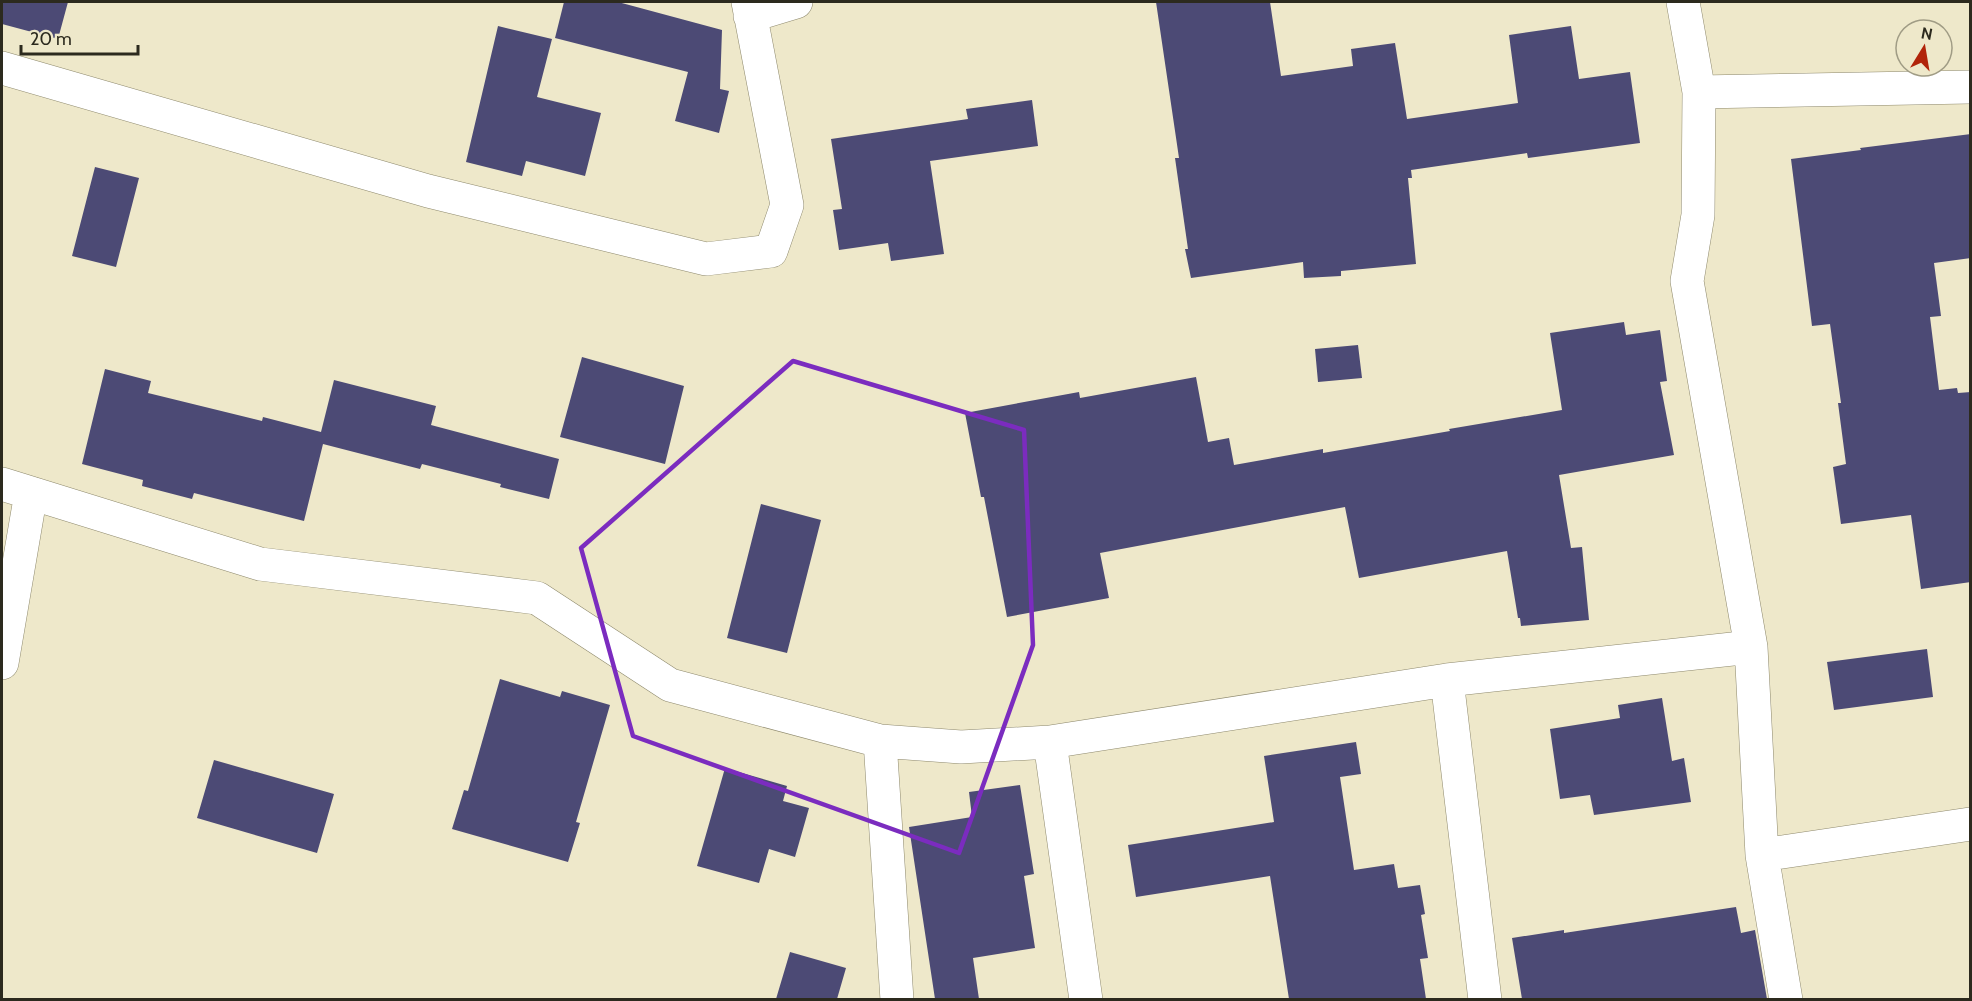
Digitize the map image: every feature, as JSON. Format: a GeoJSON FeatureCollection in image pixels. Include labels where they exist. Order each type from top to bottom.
{"type":"FeatureCollection","features":[{"type":"Feature","properties":{"kind":"street"},"geometry":{"type":"LineString","coordinates":[[2,68],[428,191],[706,259],[771,251],[787,205],[749,9],[796,2]]}},
{"type":"Feature","properties":{"kind":"street"},"geometry":{"type":"LineString","coordinates":[[1683,2],[1699,92],[1698,215],[1688,281],[1751,648],[1762,855],[1786,999]]}},
{"type":"Feature","properties":{"kind":"street"},"geometry":{"type":"LineString","coordinates":[[1699,92],[1971,87]]}},
{"type":"Feature","properties":{"kind":"street"},"geometry":{"type":"LineString","coordinates":[[2,663],[16,489],[260,564],[537,598],[669,684],[880,741],[962,747],[1050,742],[1447,680],[1751,648]]}},
{"type":"Feature","properties":{"kind":"street"},"geometry":{"type":"LineString","coordinates":[[1447,680],[1485,999]]}},
{"type":"Feature","properties":{"kind":"street"},"geometry":{"type":"LineString","coordinates":[[880,741],[897,999]]}},
{"type":"Feature","properties":{"kind":"street"},"geometry":{"type":"LineString","coordinates":[[1050,742],[1086,999]]}},
{"type":"Feature","properties":{"kind":"street"},"geometry":{"type":"LineString","coordinates":[[1762,855],[1971,824]]}},
{"type":"Feature","properties":{"kind":"highlighted area"},"geometry":{"type":"Polygon","coordinates":[[[793,361],[1024,430],[1033,645],[959,853],[633,736],[581,548],[793,361]]]}},
{"type":"Feature","properties":{"kind":"building"},"geometry":{"type":"Polygon","coordinates":[[[2,2],[68,2],[58,39],[2,24],[2,2]]]}},
{"type":"Feature","properties":{"kind":"building"},"geometry":{"type":"Polygon","coordinates":[[[564,2],[618,2],[722,30],[720,89],[729,91],[719,133],[675,121],[688,72],[555,38],[564,2]]]}},
{"type":"Feature","properties":{"kind":"building"},"geometry":{"type":"Polygon","coordinates":[[[1156,2],[1270,2],[1281,76],[1353,66],[1351,49],[1395,43],[1407,119],[1518,103],[1509,35],[1571,26],[1579,79],[1630,72],[1640,143],[1528,158],[1527,153],[1411,170],[1412,178],[1408,178],[1416,264],[1341,271],[1341,276],[1304,278],[1303,262],[1191,278],[1185,249],[1188,249],[1175,158],[1179,158],[1156,2]]]}},
{"type":"Feature","properties":{"kind":"building"},"geometry":{"type":"Polygon","coordinates":[[[498,26],[552,39],[537,97],[601,113],[585,176],[526,161],[522,176],[466,162],[498,26]]]}},
{"type":"Feature","properties":{"kind":"building"},"geometry":{"type":"Polygon","coordinates":[[[1032,100],[1038,146],[930,161],[944,254],[891,261],[888,243],[839,250],[833,210],[842,209],[831,139],[968,119],[966,109],[1032,100]]]}},
{"type":"Feature","properties":{"kind":"building"},"geometry":{"type":"Polygon","coordinates":[[[1971,134],[1971,258],[1934,263],[1941,316],[1930,317],[1939,390],[1957,388],[1958,393],[1971,392],[1971,582],[1921,589],[1911,515],[1841,524],[1833,467],[1846,464],[1838,403],[1841,403],[1830,324],[1812,326],[1791,159],[1971,134]]]}},
{"type":"Feature","properties":{"kind":"building"},"geometry":{"type":"Polygon","coordinates":[[[95,167],[139,178],[116,267],[72,256],[95,167]]]}},
{"type":"Feature","properties":{"kind":"building"},"geometry":{"type":"Polygon","coordinates":[[[1624,322],[1626,335],[1660,330],[1667,381],[1660,382],[1674,455],[1559,475],[1571,548],[1582,547],[1589,620],[1521,626],[1507,551],[1359,578],[1345,507],[1100,553],[1109,598],[1007,617],[965,413],[1079,392],[1080,398],[1196,377],[1208,442],[1229,438],[1234,465],[1323,449],[1323,453],[1562,410],[1550,333],[1624,322]]]}},
{"type":"Feature","properties":{"kind":"building"},"geometry":{"type":"Polygon","coordinates":[[[1358,345],[1362,378],[1318,382],[1315,349],[1358,345]]]}},
{"type":"Feature","properties":{"kind":"building"},"geometry":{"type":"Polygon","coordinates":[[[582,357],[684,386],[665,464],[560,437],[582,357]]]}},
{"type":"Feature","properties":{"kind":"building"},"geometry":{"type":"Polygon","coordinates":[[[105,369],[151,381],[148,393],[262,421],[263,417],[321,432],[334,380],[436,406],[431,425],[559,459],[549,499],[422,464],[420,469],[323,444],[304,521],[194,493],[192,499],[142,486],[143,480],[82,464],[105,369]]]}},
{"type":"Feature","properties":{"kind":"building"},"geometry":{"type":"Polygon","coordinates":[[[761,504],[821,520],[787,653],[727,638],[761,504]]]}},
{"type":"Feature","properties":{"kind":"building"},"geometry":{"type":"Polygon","coordinates":[[[1927,649],[1933,697],[1834,710],[1827,662],[1927,649]]]}},
{"type":"Feature","properties":{"kind":"building"},"geometry":{"type":"Polygon","coordinates":[[[500,679],[560,697],[562,691],[610,705],[576,822],[580,823],[568,862],[452,829],[464,790],[468,791],[500,679]]]}},
{"type":"Feature","properties":{"kind":"building"},"geometry":{"type":"Polygon","coordinates":[[[1662,698],[1672,761],[1684,758],[1691,802],[1594,815],[1590,795],[1560,799],[1550,729],[1620,718],[1618,705],[1662,698]]]}},
{"type":"Feature","properties":{"kind":"building"},"geometry":{"type":"Polygon","coordinates":[[[1356,742],[1361,774],[1340,777],[1354,870],[1394,864],[1398,888],[1420,885],[1425,914],[1421,915],[1428,958],[1420,959],[1426,999],[1289,999],[1270,876],[1136,897],[1128,845],[1274,822],[1264,756],[1356,742]]]}},
{"type":"Feature","properties":{"kind":"building"},"geometry":{"type":"Polygon","coordinates":[[[214,760],[334,794],[317,853],[197,818],[214,760]]]}},
{"type":"Feature","properties":{"kind":"building"},"geometry":{"type":"Polygon","coordinates":[[[725,768],[787,786],[783,801],[809,808],[795,857],[769,849],[759,883],[697,866],[725,768]]]}},
{"type":"Feature","properties":{"kind":"building"},"geometry":{"type":"Polygon","coordinates":[[[1020,785],[1034,874],[1024,876],[1035,948],[973,958],[979,999],[935,999],[909,827],[972,817],[969,792],[1020,785]]]}},
{"type":"Feature","properties":{"kind":"building"},"geometry":{"type":"Polygon","coordinates":[[[1736,907],[1741,933],[1755,930],[1767,999],[1522,999],[1512,938],[1564,930],[1564,933],[1736,907]]]}},
{"type":"Feature","properties":{"kind":"building"},"geometry":{"type":"Polygon","coordinates":[[[790,952],[846,968],[837,999],[776,999],[790,952]]]}}]}
